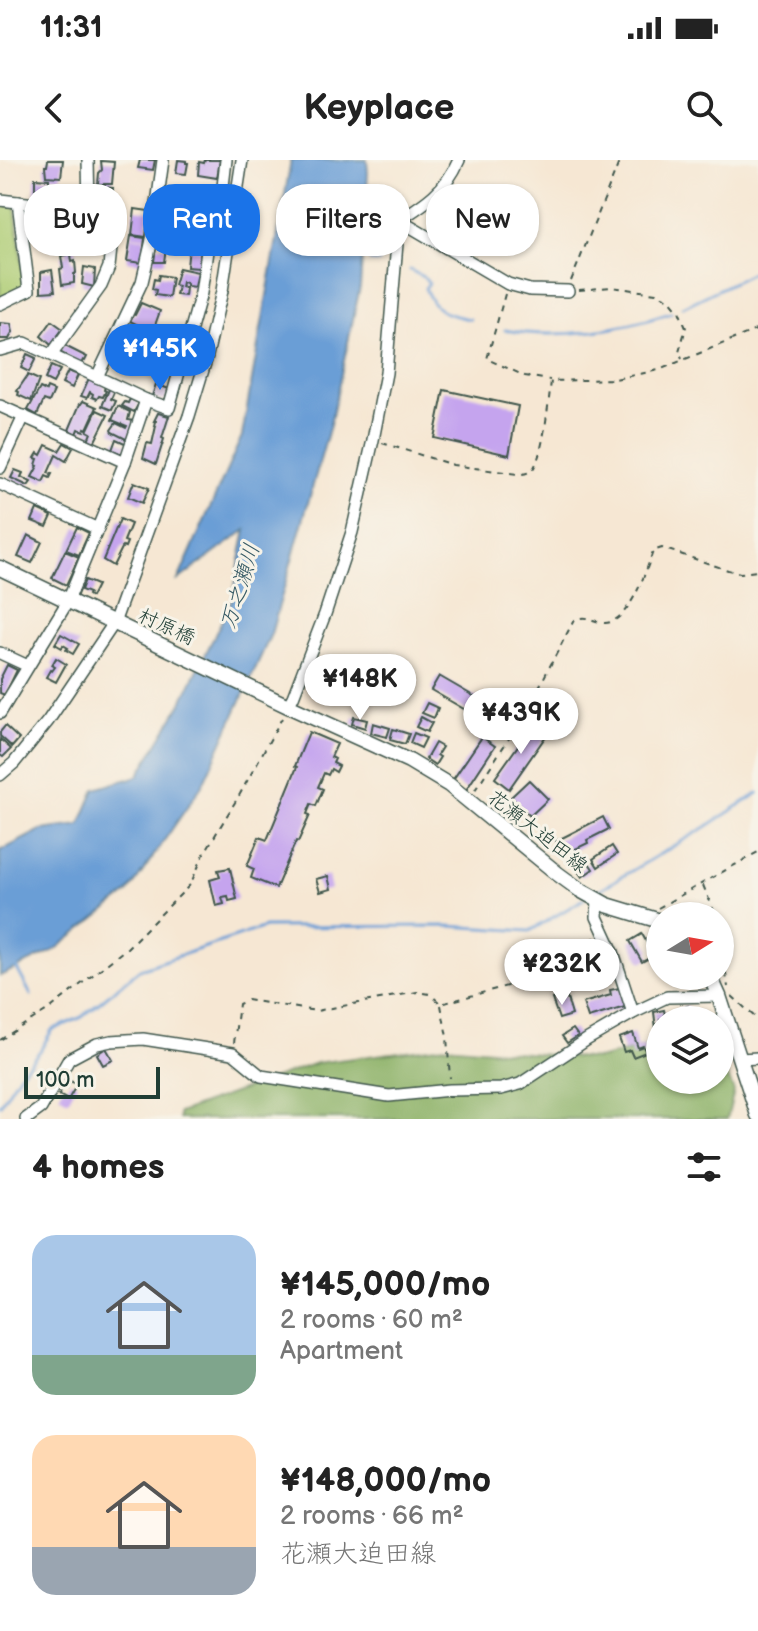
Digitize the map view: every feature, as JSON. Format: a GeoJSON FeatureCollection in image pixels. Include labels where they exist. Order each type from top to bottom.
{"type":"FeatureCollection","features":[{"type":"Feature","properties":{"kind":"street"},"geometry":{"type":"LineString","coordinates":[[88,160],[88,184]]}},
{"type":"Feature","properties":{"kind":"street"},"geometry":{"type":"LineString","coordinates":[[160,184],[163,160]]}},
{"type":"Feature","properties":{"kind":"street"},"geometry":{"type":"LineString","coordinates":[[223,184],[226,160]]}},
{"type":"Feature","properties":{"kind":"street"},"geometry":{"type":"LineString","coordinates":[[0,775],[14,763],[48,721],[117,624],[206,360],[222,291],[242,160]]}},
{"type":"Feature","properties":{"kind":"street"},"geometry":{"type":"LineString","coordinates":[[410,213],[432,198],[450,178],[459,160]]}},
{"type":"Feature","properties":{"kind":"street"},"geometry":{"type":"LineString","coordinates":[[0,200],[24,203]]}},
{"type":"Feature","properties":{"kind":"street"},"geometry":{"type":"LineString","coordinates":[[0,304],[29,290],[18,202]]}},
{"type":"Feature","properties":{"kind":"street"},"geometry":{"type":"LineString","coordinates":[[410,226],[508,284],[530,290],[568,291]]}},
{"type":"Feature","properties":{"kind":"street"},"geometry":{"type":"LineString","coordinates":[[52,354],[101,286],[110,256]]}},
{"type":"Feature","properties":{"kind":"street"},"geometry":{"type":"LineString","coordinates":[[97,377],[142,282],[148,256]]}},
{"type":"Feature","properties":{"kind":"street"},"geometry":{"type":"LineString","coordinates":[[0,350],[25,343],[169,408],[201,293],[206,256]]}},
{"type":"Feature","properties":{"kind":"street"},"geometry":{"type":"LineString","coordinates":[[286,705],[293,697],[325,614],[352,532],[386,373],[396,256]]}},
{"type":"Feature","properties":{"kind":"street"},"geometry":{"type":"LineString","coordinates":[[0,713],[68,601],[125,462],[146,400]]}},
{"type":"Feature","properties":{"kind":"street"},"geometry":{"type":"LineString","coordinates":[[0,406],[125,462]]}},
{"type":"Feature","properties":{"kind":"street"},"geometry":{"type":"LineString","coordinates":[[0,468],[24,416]]}},
{"type":"Feature","properties":{"kind":"street"},"geometry":{"type":"LineString","coordinates":[[0,484],[98,529]]}},
{"type":"Feature","properties":{"kind":"street","name":"村原橋"},"geometry":{"type":"LineString","coordinates":[[0,568],[286,705]]}},
{"type":"Feature","properties":{"kind":"street"},"geometry":{"type":"LineString","coordinates":[[0,653],[28,666]]}},
{"type":"Feature","properties":{"kind":"street","name":"花瀬大迫田線"},"geometry":{"type":"LineString","coordinates":[[286,705],[409,761],[449,785],[569,883],[598,901],[646,916]]}},
{"type":"Feature","properties":{"kind":"street"},"geometry":{"type":"LineString","coordinates":[[598,901],[597,917],[613,952],[633,1013]]}},
{"type":"Feature","properties":{"kind":"street"},"geometry":{"type":"LineString","coordinates":[[716,990],[758,1115]]}},
{"type":"Feature","properties":{"kind":"street"},"geometry":{"type":"LineString","coordinates":[[26,1119],[41,1108],[69,1059],[97,1044],[111,1041],[143,1039],[233,1053],[261,1076],[389,1096],[501,1089],[520,1084],[562,1055],[633,1013],[667,997],[719,996]]}},
{"type":"Feature","properties":{"kind":"street"},"geometry":{"type":"LineString","coordinates":[[739,1059],[758,1058]]}},
{"type":"Feature","properties":{"kind":"path"},"geometry":{"type":"LineString","coordinates":[[620,160],[568,291],[611,287],[656,293],[669,299],[679,311],[686,328],[679,352],[682,360]]}},
{"type":"Feature","properties":{"kind":"path"},"geometry":{"type":"LineString","coordinates":[[508,284],[487,359],[525,376],[551,381],[615,379],[659,370],[758,329]]}},
{"type":"Feature","properties":{"kind":"path"},"geometry":{"type":"LineString","coordinates":[[373,440],[453,465],[528,474],[534,469],[540,452],[551,381]]}},
{"type":"Feature","properties":{"kind":"path"},"geometry":{"type":"LineString","coordinates":[[468,801],[525,714],[574,620],[580,617],[607,623],[616,620],[640,586],[653,551],[662,548],[740,573],[758,571]]}},
{"type":"Feature","properties":{"kind":"path"},"geometry":{"type":"LineString","coordinates":[[0,1040],[52,1007],[127,948],[190,885],[286,705]]}},
{"type":"Feature","properties":{"kind":"path"},"geometry":{"type":"LineString","coordinates":[[639,914],[659,908],[758,852]]}},
{"type":"Feature","properties":{"kind":"path"},"geometry":{"type":"LineString","coordinates":[[702,884],[710,902]]}},
{"type":"Feature","properties":{"kind":"path"},"geometry":{"type":"LineString","coordinates":[[441,1004],[529,980],[541,960],[604,935]]}},
{"type":"Feature","properties":{"kind":"path"},"geometry":{"type":"LineString","coordinates":[[729,990],[758,1020]]}},
{"type":"Feature","properties":{"kind":"path"},"geometry":{"type":"LineString","coordinates":[[233,1053],[239,1004],[247,1000],[316,1011],[417,992],[430,994],[441,1004],[447,1037],[450,1090]]}},
{"type":"Feature","properties":{"kind":"green space"},"geometry":{"type":"Polygon","coordinates":[[[0,205],[15,207],[25,287],[0,298],[0,205]]]}},
{"type":"Feature","properties":{"kind":"green space"},"geometry":{"type":"Polygon","coordinates":[[[445,1046],[598,1059],[646,1047],[646,1094],[733,1094],[727,1119],[179,1119],[179,1113],[316,1063],[445,1046]]]}},
{"type":"Feature","properties":{"kind":"water"},"geometry":{"type":"Polygon","coordinates":[[[291,160],[367,160],[367,184],[287,184],[291,160]]]}},
{"type":"Feature","properties":{"kind":"water","name":"万之瀬川"},"geometry":{"type":"Polygon","coordinates":[[[276,244],[276,256],[362,256],[360,287],[330,425],[271,634],[203,784],[128,893],[55,950],[0,976],[0,851],[41,830],[80,825],[95,789],[138,776],[181,704],[232,600],[246,530],[178,580],[242,436],[276,244]]]}},
{"type":"Feature","properties":{"kind":"building"},"geometry":{"type":"Polygon","coordinates":[[[48,160],[63,160],[61,177],[46,176],[48,160]]]}},
{"type":"Feature","properties":{"kind":"building"},"geometry":{"type":"Polygon","coordinates":[[[140,160],[155,160],[153,170],[138,168],[140,160]]]}},
{"type":"Feature","properties":{"kind":"building"},"geometry":{"type":"Polygon","coordinates":[[[178,160],[188,163],[186,174],[176,173],[178,160]]]}},
{"type":"Feature","properties":{"kind":"building"},"geometry":{"type":"Polygon","coordinates":[[[205,160],[220,160],[217,178],[198,175],[199,162],[204,163],[205,160]]]}},
{"type":"Feature","properties":{"kind":"building"},"geometry":{"type":"Polygon","coordinates":[[[101,161],[114,162],[112,184],[98,184],[101,161]]]}},
{"type":"Feature","properties":{"kind":"building"},"geometry":{"type":"Polygon","coordinates":[[[35,178],[49,179],[49,184],[35,184],[35,178]]]}},
{"type":"Feature","properties":{"kind":"building"},"geometry":{"type":"Polygon","coordinates":[[[135,209],[143,210],[143,237],[132,235],[135,209]]]}},
{"type":"Feature","properties":{"kind":"building"},"geometry":{"type":"Polygon","coordinates":[[[131,236],[143,238],[142,263],[127,261],[131,236]]]}},
{"type":"Feature","properties":{"kind":"building"},"geometry":{"type":"Polygon","coordinates":[[[61,256],[71,256],[72,262],[75,261],[74,283],[62,285],[60,269],[63,268],[61,256]]]}},
{"type":"Feature","properties":{"kind":"building"},"geometry":{"type":"Polygon","coordinates":[[[155,256],[165,256],[164,262],[154,262],[155,256]]]}},
{"type":"Feature","properties":{"kind":"building"},"geometry":{"type":"Polygon","coordinates":[[[188,256],[200,256],[199,268],[187,267],[188,256]]]}},
{"type":"Feature","properties":{"kind":"building"},"geometry":{"type":"Polygon","coordinates":[[[84,267],[95,269],[94,287],[82,284],[84,267]]]}},
{"type":"Feature","properties":{"kind":"building"},"geometry":{"type":"Polygon","coordinates":[[[179,268],[198,272],[195,287],[182,282],[181,287],[186,288],[185,296],[176,295],[178,286],[174,285],[179,268]]]}},
{"type":"Feature","properties":{"kind":"building"},"geometry":{"type":"Polygon","coordinates":[[[52,270],[55,291],[41,292],[41,272],[52,270]]]}},
{"type":"Feature","properties":{"kind":"building"},"geometry":{"type":"Polygon","coordinates":[[[159,275],[172,277],[169,297],[155,295],[156,290],[152,289],[154,279],[158,280],[159,275]]]}},
{"type":"Feature","properties":{"kind":"building"},"geometry":{"type":"Polygon","coordinates":[[[141,303],[160,311],[154,328],[149,326],[148,330],[130,321],[141,303]]]}},
{"type":"Feature","properties":{"kind":"building"},"geometry":{"type":"Polygon","coordinates":[[[52,321],[63,329],[51,345],[41,336],[52,321]]]}},
{"type":"Feature","properties":{"kind":"building"},"geometry":{"type":"Polygon","coordinates":[[[0,323],[11,324],[13,332],[9,339],[0,339],[0,323]]]}},
{"type":"Feature","properties":{"kind":"building"},"geometry":{"type":"Polygon","coordinates":[[[63,345],[87,357],[85,361],[81,364],[60,352],[63,345]]]}},
{"type":"Feature","properties":{"kind":"building"},"geometry":{"type":"Polygon","coordinates":[[[27,354],[36,358],[29,372],[21,368],[27,354]]]}},
{"type":"Feature","properties":{"kind":"building"},"geometry":{"type":"Polygon","coordinates":[[[51,366],[60,370],[53,383],[45,379],[51,366]]]}},
{"type":"Feature","properties":{"kind":"building"},"geometry":{"type":"Polygon","coordinates":[[[68,371],[78,375],[72,388],[62,383],[68,371]]]}},
{"type":"Feature","properties":{"kind":"building"},"geometry":{"type":"Polygon","coordinates":[[[28,375],[39,380],[31,401],[18,395],[17,391],[28,375]]]}},
{"type":"Feature","properties":{"kind":"building"},"geometry":{"type":"Polygon","coordinates":[[[89,378],[105,386],[103,397],[97,399],[90,392],[87,398],[81,396],[89,378]]]}},
{"type":"Feature","properties":{"kind":"building"},"geometry":{"type":"Polygon","coordinates":[[[156,384],[169,389],[165,400],[152,396],[156,384]]]}},
{"type":"Feature","properties":{"kind":"building"},"geometry":{"type":"Polygon","coordinates":[[[110,387],[115,390],[111,399],[116,401],[112,410],[102,406],[110,387]]]}},
{"type":"Feature","properties":{"kind":"building"},"geometry":{"type":"Polygon","coordinates":[[[40,388],[54,391],[49,402],[44,400],[37,415],[28,410],[40,388]]]}},
{"type":"Feature","properties":{"kind":"building"},"geometry":{"type":"Polygon","coordinates":[[[444,390],[518,406],[509,455],[434,438],[444,390]]]}},
{"type":"Feature","properties":{"kind":"building"},"geometry":{"type":"Polygon","coordinates":[[[130,399],[139,403],[134,412],[122,406],[130,399]]]}},
{"type":"Feature","properties":{"kind":"building"},"geometry":{"type":"Polygon","coordinates":[[[83,401],[97,407],[87,429],[78,429],[76,434],[69,430],[83,401]]]}},
{"type":"Feature","properties":{"kind":"building"},"geometry":{"type":"Polygon","coordinates":[[[118,406],[130,412],[128,420],[135,421],[128,440],[111,430],[116,423],[127,426],[112,420],[118,406]]]}},
{"type":"Feature","properties":{"kind":"building"},"geometry":{"type":"Polygon","coordinates":[[[97,410],[108,415],[94,443],[88,440],[91,433],[87,431],[97,410]]]}},
{"type":"Feature","properties":{"kind":"building"},"geometry":{"type":"Polygon","coordinates":[[[158,413],[169,416],[156,464],[143,458],[147,443],[152,444],[156,426],[154,421],[158,413]]]}},
{"type":"Feature","properties":{"kind":"building"},"geometry":{"type":"Polygon","coordinates":[[[116,439],[127,444],[122,454],[112,450],[116,439]]]}},
{"type":"Feature","properties":{"kind":"building"},"geometry":{"type":"Polygon","coordinates":[[[64,443],[73,448],[66,461],[56,455],[48,473],[52,474],[50,478],[46,476],[43,482],[32,477],[38,466],[38,459],[35,458],[38,453],[41,455],[46,445],[59,451],[64,443]]]}},
{"type":"Feature","properties":{"kind":"building"},"geometry":{"type":"Polygon","coordinates":[[[15,470],[31,482],[28,486],[11,478],[15,470]]]}},
{"type":"Feature","properties":{"kind":"building"},"geometry":{"type":"Polygon","coordinates":[[[134,482],[149,488],[142,503],[128,497],[134,482]]]}},
{"type":"Feature","properties":{"kind":"building"},"geometry":{"type":"Polygon","coordinates":[[[37,509],[52,516],[47,527],[32,521],[37,509]]]}},
{"type":"Feature","properties":{"kind":"building"},"geometry":{"type":"Polygon","coordinates":[[[120,519],[131,524],[124,541],[127,542],[125,547],[113,566],[103,560],[120,519]]]}},
{"type":"Feature","properties":{"kind":"building"},"geometry":{"type":"Polygon","coordinates":[[[77,527],[89,533],[79,555],[66,550],[77,527]]]}},
{"type":"Feature","properties":{"kind":"building"},"geometry":{"type":"Polygon","coordinates":[[[28,535],[42,542],[32,563],[18,557],[28,535]]]}},
{"type":"Feature","properties":{"kind":"building"},"geometry":{"type":"Polygon","coordinates":[[[65,551],[79,557],[66,585],[52,578],[65,551]]]}},
{"type":"Feature","properties":{"kind":"building"},"geometry":{"type":"Polygon","coordinates":[[[85,580],[97,585],[91,597],[81,590],[85,580]]]}},
{"type":"Feature","properties":{"kind":"building"},"geometry":{"type":"Polygon","coordinates":[[[61,634],[79,644],[73,654],[63,645],[62,648],[55,644],[61,634]]]}},
{"type":"Feature","properties":{"kind":"building"},"geometry":{"type":"Polygon","coordinates":[[[56,658],[66,664],[56,682],[46,677],[55,667],[52,665],[56,658]]]}},
{"type":"Feature","properties":{"kind":"building"},"geometry":{"type":"Polygon","coordinates":[[[7,665],[17,670],[5,695],[0,693],[0,679],[7,665]]]}},
{"type":"Feature","properties":{"kind":"building"},"geometry":{"type":"Polygon","coordinates":[[[439,676],[489,705],[491,702],[510,713],[497,734],[479,723],[481,719],[431,690],[439,676]]]}},
{"type":"Feature","properties":{"kind":"building"},"geometry":{"type":"Polygon","coordinates":[[[549,690],[562,697],[556,706],[544,699],[549,690]]]}},
{"type":"Feature","properties":{"kind":"building"},"geometry":{"type":"Polygon","coordinates":[[[427,703],[438,708],[434,718],[422,713],[427,703]]]}},
{"type":"Feature","properties":{"kind":"building"},"geometry":{"type":"Polygon","coordinates":[[[354,717],[367,720],[365,728],[352,724],[354,717]]]}},
{"type":"Feature","properties":{"kind":"building"},"geometry":{"type":"Polygon","coordinates":[[[421,717],[432,723],[427,732],[416,727],[421,717]]]}},
{"type":"Feature","properties":{"kind":"building"},"geometry":{"type":"Polygon","coordinates":[[[373,723],[390,728],[387,737],[371,733],[373,723]]]}},
{"type":"Feature","properties":{"kind":"building"},"geometry":{"type":"Polygon","coordinates":[[[534,723],[548,733],[509,789],[495,778],[534,723]]]}},
{"type":"Feature","properties":{"kind":"building"},"geometry":{"type":"Polygon","coordinates":[[[5,726],[19,739],[12,747],[0,736],[5,726]]]}},
{"type":"Feature","properties":{"kind":"building"},"geometry":{"type":"Polygon","coordinates":[[[393,729],[409,734],[405,744],[390,740],[393,729]]]}},
{"type":"Feature","properties":{"kind":"building"},"geometry":{"type":"Polygon","coordinates":[[[309,732],[337,744],[331,757],[335,759],[333,763],[339,766],[336,772],[331,769],[328,775],[324,773],[318,787],[323,789],[316,806],[311,804],[307,814],[310,815],[276,888],[251,878],[254,869],[247,866],[259,837],[267,840],[309,732]]]}},
{"type":"Feature","properties":{"kind":"building"},"geometry":{"type":"Polygon","coordinates":[[[414,733],[426,738],[421,748],[410,743],[414,733]]]}},
{"type":"Feature","properties":{"kind":"building"},"geometry":{"type":"Polygon","coordinates":[[[482,737],[495,746],[466,790],[452,781],[482,737]]]}},
{"type":"Feature","properties":{"kind":"building"},"geometry":{"type":"Polygon","coordinates":[[[0,739],[11,749],[3,757],[0,755],[0,739]]]}},
{"type":"Feature","properties":{"kind":"building"},"geometry":{"type":"Polygon","coordinates":[[[435,743],[442,747],[435,765],[426,759],[435,743]]]}},
{"type":"Feature","properties":{"kind":"building"},"geometry":{"type":"Polygon","coordinates":[[[529,780],[548,799],[530,816],[511,797],[529,780]]]}},
{"type":"Feature","properties":{"kind":"building"},"geometry":{"type":"Polygon","coordinates":[[[603,817],[609,829],[563,855],[556,841],[603,817]]]}},
{"type":"Feature","properties":{"kind":"building"},"geometry":{"type":"Polygon","coordinates":[[[612,846],[617,854],[598,867],[593,859],[612,846]]]}},
{"type":"Feature","properties":{"kind":"building"},"geometry":{"type":"Polygon","coordinates":[[[589,863],[593,869],[582,877],[578,871],[589,863]]]}},
{"type":"Feature","properties":{"kind":"building"},"geometry":{"type":"Polygon","coordinates":[[[230,868],[237,899],[229,901],[228,896],[222,897],[224,904],[216,906],[210,880],[220,877],[218,870],[230,868]]]}},
{"type":"Feature","properties":{"kind":"building"},"geometry":{"type":"Polygon","coordinates":[[[328,876],[331,889],[320,892],[316,879],[328,876]]]}},
{"type":"Feature","properties":{"kind":"building"},"geometry":{"type":"Polygon","coordinates":[[[642,934],[646,941],[646,960],[642,962],[630,941],[642,934]]]}},
{"type":"Feature","properties":{"kind":"building"},"geometry":{"type":"Polygon","coordinates":[[[597,946],[599,952],[595,953],[598,960],[585,964],[581,952],[597,946]]]}},
{"type":"Feature","properties":{"kind":"building"},"geometry":{"type":"Polygon","coordinates":[[[562,975],[565,986],[548,990],[545,979],[562,975]]]}},
{"type":"Feature","properties":{"kind":"building"},"geometry":{"type":"Polygon","coordinates":[[[620,988],[625,1007],[588,1018],[583,1003],[611,995],[610,990],[620,988]]]}},
{"type":"Feature","properties":{"kind":"building"},"geometry":{"type":"Polygon","coordinates":[[[566,995],[572,1015],[559,1019],[552,999],[566,995]]]}},
{"type":"Feature","properties":{"kind":"building"},"geometry":{"type":"Polygon","coordinates":[[[573,1029],[578,1036],[567,1043],[562,1036],[573,1029]]]}},
{"type":"Feature","properties":{"kind":"building"},"geometry":{"type":"Polygon","coordinates":[[[633,1033],[638,1048],[643,1046],[646,1052],[633,1057],[630,1050],[624,1052],[619,1038],[633,1033]]]}},
{"type":"Feature","properties":{"kind":"building"},"geometry":{"type":"Polygon","coordinates":[[[106,1048],[113,1060],[103,1065],[97,1054],[106,1048]]]}},
{"type":"Feature","properties":{"kind":"building"},"geometry":{"type":"Polygon","coordinates":[[[70,1081],[77,1084],[68,1100],[59,1095],[70,1081]]]}},
{"type":"Feature","properties":{"kind":"waterway"},"geometry":{"type":"LineString","coordinates":[[368,256],[370,261],[379,262]]}},
{"type":"Feature","properties":{"kind":"waterway"},"geometry":{"type":"LineString","coordinates":[[410,270],[429,283],[425,288],[437,307],[447,314],[470,319]]}},
{"type":"Feature","properties":{"kind":"waterway"},"geometry":{"type":"LineString","coordinates":[[683,307],[758,270]]}},
{"type":"Feature","properties":{"kind":"waterway"},"geometry":{"type":"LineString","coordinates":[[505,330],[546,334],[589,332],[671,313]]}},
{"type":"Feature","properties":{"kind":"waterway"},"geometry":{"type":"LineString","coordinates":[[594,893],[758,793]]}},
{"type":"Feature","properties":{"kind":"waterway"},"geometry":{"type":"LineString","coordinates":[[0,1105],[52,1030],[82,1017],[140,969],[265,927],[448,926],[530,931],[584,899]]}},
{"type":"Feature","properties":{"kind":"waterway"},"geometry":{"type":"LineString","coordinates":[[16,967],[31,995]]}}]}
